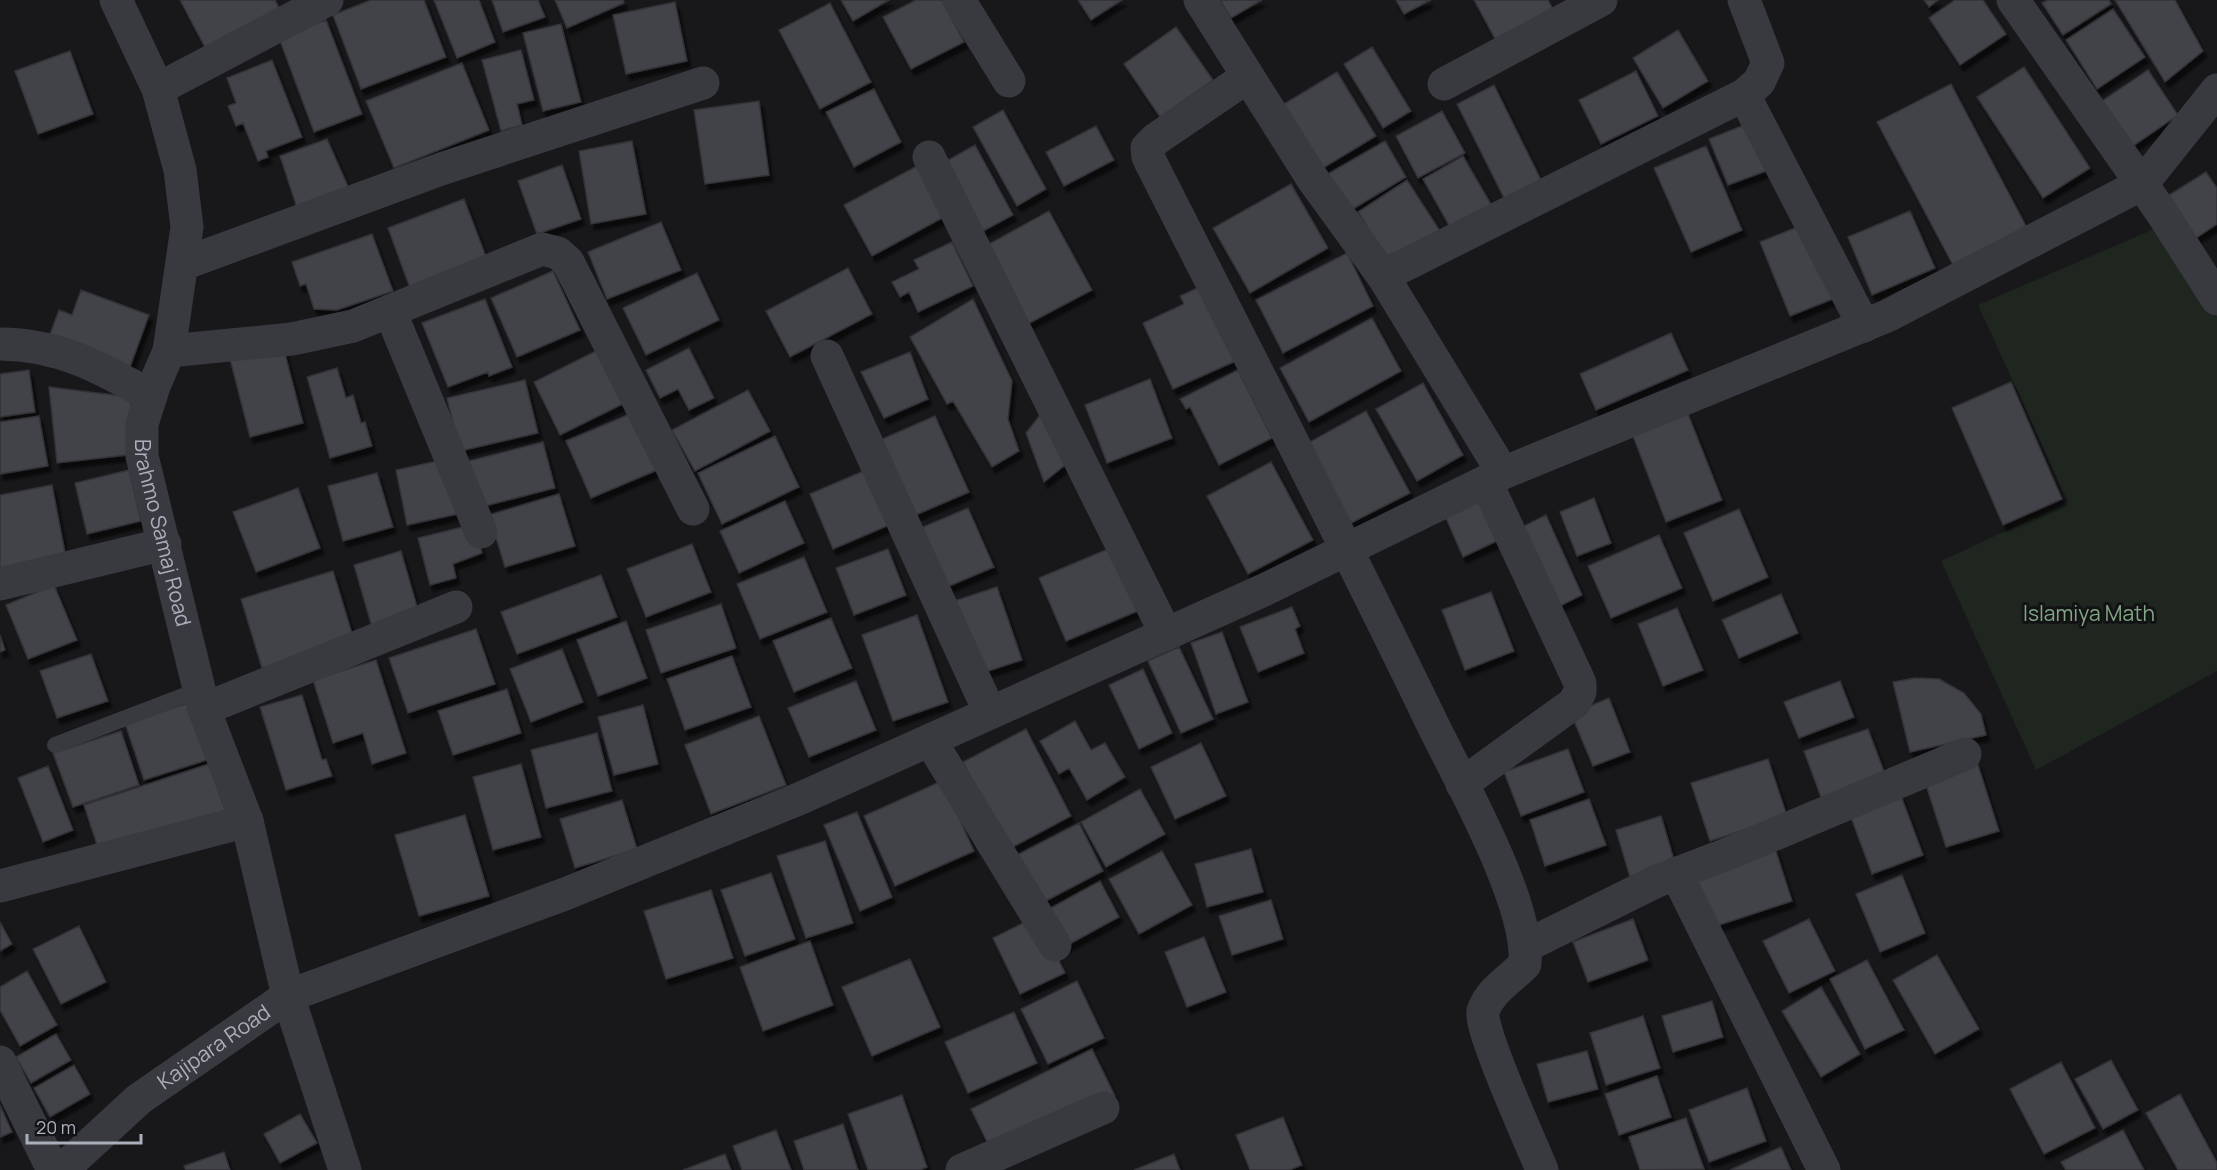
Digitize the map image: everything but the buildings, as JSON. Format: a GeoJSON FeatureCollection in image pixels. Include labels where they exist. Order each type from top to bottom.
{"type":"FeatureCollection","features":[{"type":"Feature","properties":{"kind":"street","name":"Brahmo Samaj Road"},"geometry":{"type":"LineString","coordinates":[[116,0],[158,89],[180,170],[187,227],[169,351],[142,424],[142,456],[201,700],[247,821],[288,996],[345,1170]]}},
{"type":"Feature","properties":{"kind":"street"},"geometry":{"type":"LineString","coordinates":[[158,89],[327,0]]}},
{"type":"Feature","properties":{"kind":"street"},"geometry":{"type":"LineString","coordinates":[[958,0],[1009,81]]}},
{"type":"Feature","properties":{"kind":"street"},"geometry":{"type":"LineString","coordinates":[[1200,0],[1312,178],[1383,276],[1494,477],[1580,683],[1580,692],[1574,703],[1462,784]]}},
{"type":"Feature","properties":{"kind":"street"},"geometry":{"type":"LineString","coordinates":[[1444,84],[1601,0]]}},
{"type":"Feature","properties":{"kind":"street"},"geometry":{"type":"LineString","coordinates":[[1383,276],[1744,95],[1759,82],[1768,63],[1744,0]]}},
{"type":"Feature","properties":{"kind":"street"},"geometry":{"type":"LineString","coordinates":[[2013,0],[2142,184],[2217,299]]}},
{"type":"Feature","properties":{"kind":"street"},"geometry":{"type":"LineString","coordinates":[[1247,77],[1156,139],[1148,148],[1148,158],[1348,549],[1499,862],[1526,946],[1525,964],[1490,994],[1482,1015],[1491,1045],[1542,1170]]}},
{"type":"Feature","properties":{"kind":"street"},"geometry":{"type":"LineString","coordinates":[[183,264],[441,169],[703,83]]}},
{"type":"Feature","properties":{"kind":"street"},"geometry":{"type":"LineString","coordinates":[[2142,184],[2217,90]]}},
{"type":"Feature","properties":{"kind":"street"},"geometry":{"type":"LineString","coordinates":[[1744,95],[1864,326]]}},
{"type":"Feature","properties":{"kind":"street"},"geometry":{"type":"LineString","coordinates":[[929,157],[1166,634]]}},
{"type":"Feature","properties":{"kind":"street","name":"Kajipara Road"},"geometry":{"type":"LineString","coordinates":[[62,1170],[139,1100],[288,996],[565,894],[801,798],[1166,634],[1348,549],[1494,477],[1898,311],[2142,184]]}},
{"type":"Feature","properties":{"kind":"street"},"geometry":{"type":"LineString","coordinates":[[169,351],[292,339],[353,326],[542,249],[558,253],[568,262],[693,509]]}},
{"type":"Feature","properties":{"kind":"street"},"geometry":{"type":"LineString","coordinates":[[390,311],[481,532]]}},
{"type":"Feature","properties":{"kind":"street"},"geometry":{"type":"LineString","coordinates":[[0,344],[27,344],[91,363],[151,396]]}},
{"type":"Feature","properties":{"kind":"street"},"geometry":{"type":"LineString","coordinates":[[827,356],[990,713]]}},
{"type":"Feature","properties":{"kind":"street"},"geometry":{"type":"LineString","coordinates":[[0,584],[165,544]]}},
{"type":"Feature","properties":{"kind":"street"},"geometry":{"type":"LineString","coordinates":[[201,700],[456,607]]}},
{"type":"Feature","properties":{"kind":"street"},"geometry":{"type":"LineString","coordinates":[[930,740],[1055,945]]}},
{"type":"Feature","properties":{"kind":"street"},"geometry":{"type":"LineString","coordinates":[[1526,946],[1676,873],[1965,754]]}},
{"type":"Feature","properties":{"kind":"street"},"geometry":{"type":"LineString","coordinates":[[0,886],[247,821]]}},
{"type":"Feature","properties":{"kind":"street"},"geometry":{"type":"LineString","coordinates":[[1676,873],[1824,1170]]}},
{"type":"Feature","properties":{"kind":"street"},"geometry":{"type":"LineString","coordinates":[[0,1062],[52,1170]]}},
{"type":"Feature","properties":{"kind":"street"},"geometry":{"type":"LineString","coordinates":[[962,1170],[1103,1108]]}},
{"type":"Feature","properties":{"kind":"lane"},"geometry":{"type":"LineString","coordinates":[[55,744],[201,700]]}},
{"type":"Feature","properties":{"kind":"green space","name":"Islamiya Math"},"geometry":{"type":"Polygon","coordinates":[[[2168,223],[2217,299],[2217,671],[2036,770],[1941,561],[2068,502],[1978,305],[2168,223]]]}}]}
